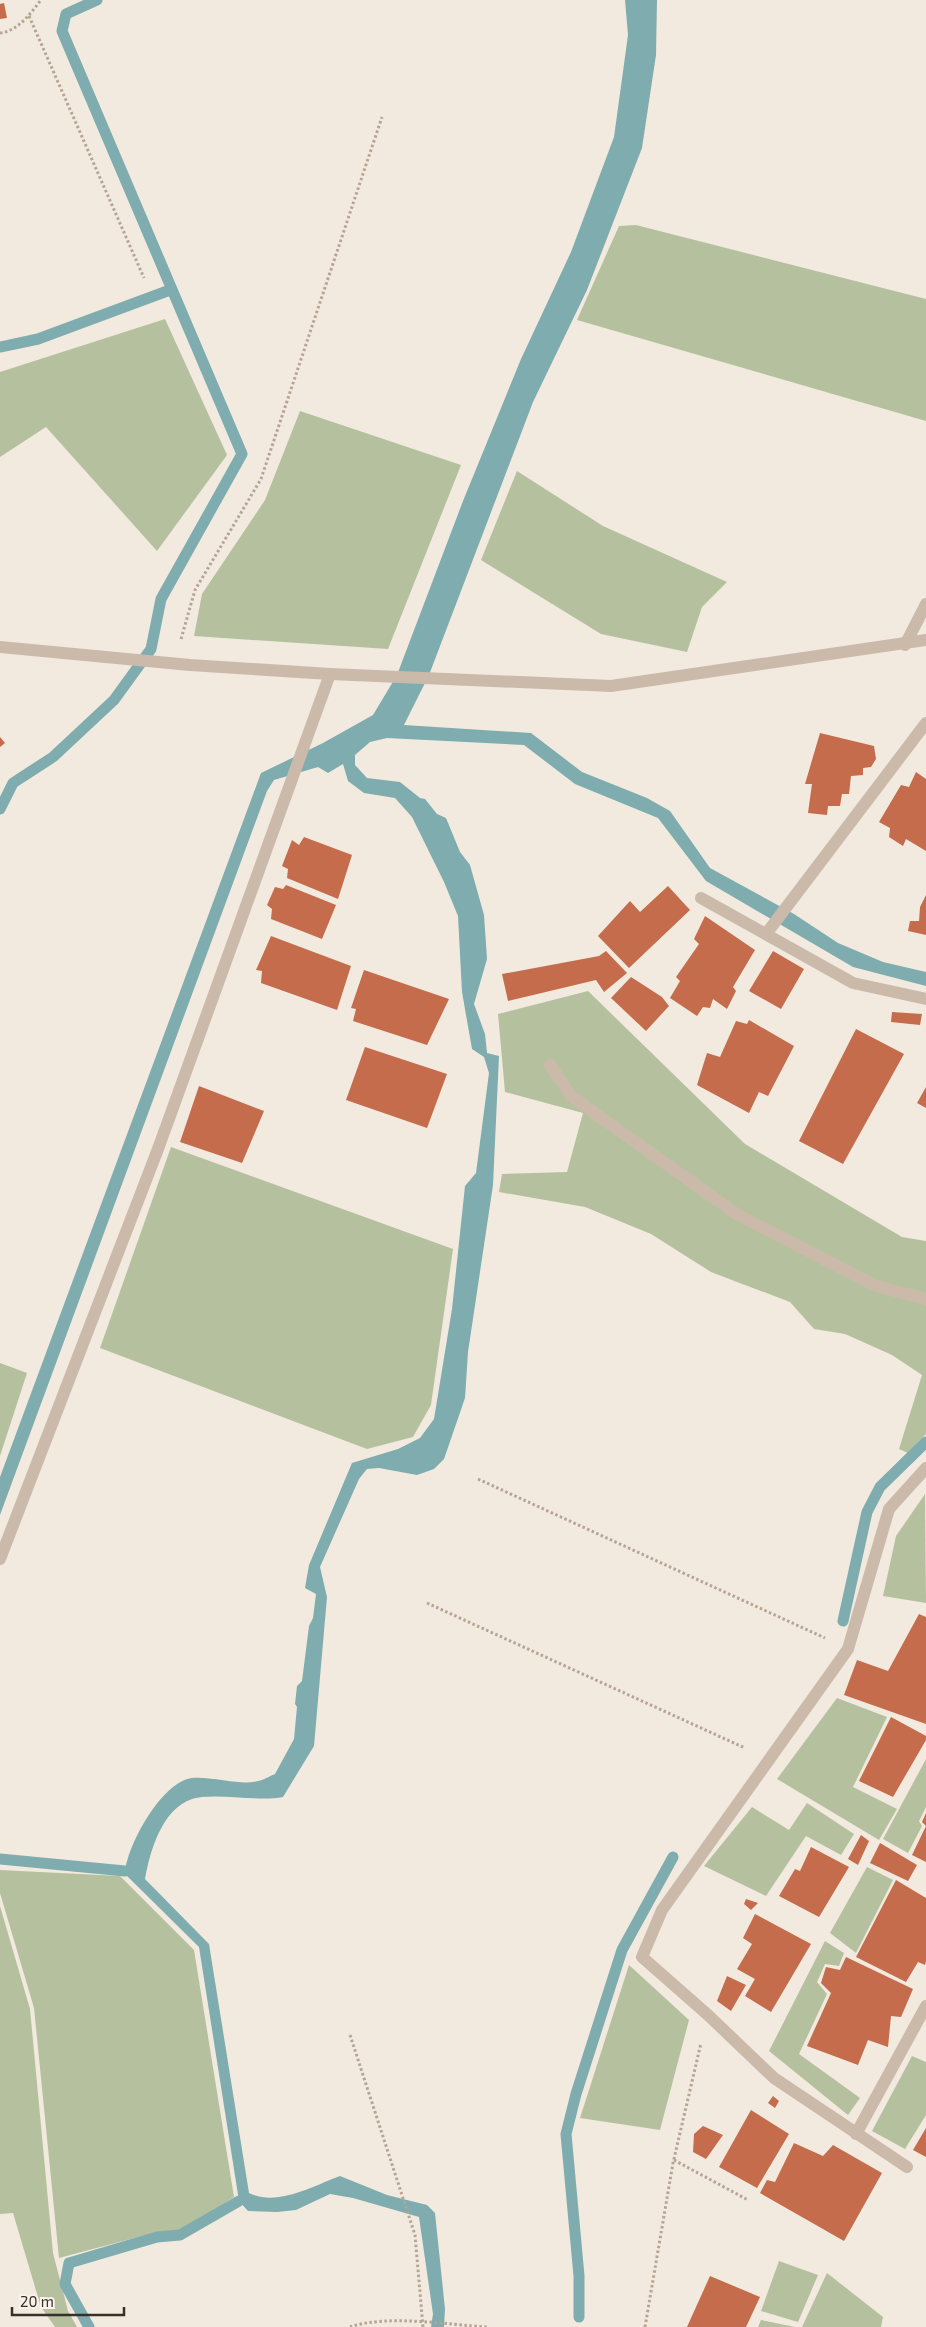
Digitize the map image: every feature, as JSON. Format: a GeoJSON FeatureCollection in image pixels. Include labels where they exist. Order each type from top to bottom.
{"type":"FeatureCollection","features":[{"type":"Feature","properties":{"kind":"street"},"geometry":{"type":"LineString","coordinates":[[905,645],[926,604]]}},
{"type":"Feature","properties":{"kind":"street"},"geometry":{"type":"LineString","coordinates":[[0,647],[190,665],[330,674],[611,686],[905,645],[926,640]]}},
{"type":"Feature","properties":{"kind":"street"},"geometry":{"type":"LineString","coordinates":[[0,1559],[158,1149],[330,674]]}},
{"type":"Feature","properties":{"kind":"street"},"geometry":{"type":"LineString","coordinates":[[766,934],[926,723]]}},
{"type":"Feature","properties":{"kind":"street"},"geometry":{"type":"LineString","coordinates":[[701,898],[853,983],[926,1000]]}},
{"type":"Feature","properties":{"kind":"street"},"geometry":{"type":"LineString","coordinates":[[550,1065],[572,1097],[738,1215],[876,1286],[926,1299]]}},
{"type":"Feature","properties":{"kind":"street"},"geometry":{"type":"LineString","coordinates":[[907,2167],[774,2078],[708,2015],[642,1957],[662,1910],[848,1648],[889,1509],[926,1468]]}},
{"type":"Feature","properties":{"kind":"street"},"geometry":{"type":"LineString","coordinates":[[856,2134],[926,2006]]}},
{"type":"Feature","properties":{"kind":"path"},"geometry":{"type":"LineString","coordinates":[[0,33],[9,32],[29,16],[41,0]]}},
{"type":"Feature","properties":{"kind":"path"},"geometry":{"type":"LineString","coordinates":[[29,16],[144,278]]}},
{"type":"Feature","properties":{"kind":"path"},"geometry":{"type":"LineString","coordinates":[[190,665],[181,638],[195,590],[261,479],[382,117]]}},
{"type":"Feature","properties":{"kind":"path"},"geometry":{"type":"LineString","coordinates":[[478,1479],[848,1648]]}},
{"type":"Feature","properties":{"kind":"path"},"geometry":{"type":"LineString","coordinates":[[427,1603],[770,1759]]}},
{"type":"Feature","properties":{"kind":"path"},"geometry":{"type":"LineString","coordinates":[[645,2327],[674,2160],[708,2015]]}},
{"type":"Feature","properties":{"kind":"path"},"geometry":{"type":"LineString","coordinates":[[350,2035],[415,2235],[423,2327]]}},
{"type":"Feature","properties":{"kind":"path"},"geometry":{"type":"LineString","coordinates":[[674,2160],[748,2200]]}},
{"type":"Feature","properties":{"kind":"path"},"geometry":{"type":"LineString","coordinates":[[350,2327],[364,2322],[424,2322],[488,2327]]}},
{"type":"Feature","properties":{"kind":"green space"},"geometry":{"type":"Polygon","coordinates":[[[636,225],[926,299],[926,421],[577,320],[619,226],[636,225]]]}},
{"type":"Feature","properties":{"kind":"green space"},"geometry":{"type":"Polygon","coordinates":[[[165,319],[227,455],[157,551],[46,427],[0,457],[0,372],[165,319]]]}},
{"type":"Feature","properties":{"kind":"green space"},"geometry":{"type":"Polygon","coordinates":[[[300,411],[461,465],[388,649],[194,636],[202,594],[265,500],[300,411]]]}},
{"type":"Feature","properties":{"kind":"green space"},"geometry":{"type":"Polygon","coordinates":[[[517,471],[603,526],[727,582],[702,607],[687,652],[601,634],[481,560],[517,471]]]}},
{"type":"Feature","properties":{"kind":"green space"},"geometry":{"type":"Polygon","coordinates":[[[588,991],[745,1144],[902,1237],[926,1241],[926,1434],[908,1453],[899,1449],[922,1375],[892,1355],[845,1334],[814,1329],[790,1302],[711,1272],[651,1234],[585,1207],[499,1192],[502,1174],[567,1172],[583,1113],[505,1092],[498,1014],[588,991]]]}},
{"type":"Feature","properties":{"kind":"green space"},"geometry":{"type":"Polygon","coordinates":[[[171,1147],[453,1249],[431,1405],[413,1437],[367,1449],[100,1348],[171,1147]]]}},
{"type":"Feature","properties":{"kind":"green space"},"geometry":{"type":"Polygon","coordinates":[[[0,1363],[27,1373],[0,1456],[0,1363]]]}},
{"type":"Feature","properties":{"kind":"green space"},"geometry":{"type":"Polygon","coordinates":[[[925,1494],[926,1603],[883,1596],[896,1536],[925,1494]]]}},
{"type":"Feature","properties":{"kind":"green space"},"geometry":{"type":"Polygon","coordinates":[[[837,1698],[887,1717],[853,1787],[897,1809],[879,1840],[777,1779],[837,1698]]]}},
{"type":"Feature","properties":{"kind":"green space"},"geometry":{"type":"Polygon","coordinates":[[[926,1759],[926,1807],[919,1821],[922,1826],[908,1853],[883,1839],[926,1759]]]}},
{"type":"Feature","properties":{"kind":"green space"},"geometry":{"type":"Polygon","coordinates":[[[807,1803],[854,1834],[841,1855],[806,1836],[766,1896],[704,1866],[752,1807],[789,1830],[807,1803]]]}},
{"type":"Feature","properties":{"kind":"green space"},"geometry":{"type":"Polygon","coordinates":[[[867,1867],[893,1880],[856,1953],[830,1933],[867,1867]]]}},
{"type":"Feature","properties":{"kind":"green space"},"geometry":{"type":"Polygon","coordinates":[[[0,1870],[120,1876],[194,1950],[234,2197],[180,2232],[157,2232],[59,2258],[34,2008],[0,1893],[0,1870]]]}},
{"type":"Feature","properties":{"kind":"green space"},"geometry":{"type":"Polygon","coordinates":[[[0,1906],[30,2009],[53,2253],[68,2311],[77,2327],[55,2327],[41,2307],[13,2213],[0,2214],[0,1906]]]}},
{"type":"Feature","properties":{"kind":"green space"},"geometry":{"type":"Polygon","coordinates":[[[825,1941],[844,1953],[839,1966],[825,1964],[817,1982],[827,1994],[799,2054],[860,2098],[848,2115],[769,2051],[825,1941]]]}},
{"type":"Feature","properties":{"kind":"green space"},"geometry":{"type":"Polygon","coordinates":[[[629,1965],[689,2020],[660,2130],[580,2118],[629,1965]]]}},
{"type":"Feature","properties":{"kind":"green space"},"geometry":{"type":"Polygon","coordinates":[[[912,2056],[926,2062],[926,2115],[905,2149],[872,2131],[912,2056]]]}},
{"type":"Feature","properties":{"kind":"green space"},"geometry":{"type":"Polygon","coordinates":[[[779,2261],[818,2275],[798,2322],[761,2311],[779,2261]]]}},
{"type":"Feature","properties":{"kind":"green space"},"geometry":{"type":"Polygon","coordinates":[[[827,2273],[883,2317],[881,2327],[802,2327],[827,2273]]]}},
{"type":"Feature","properties":{"kind":"green space"},"geometry":{"type":"Polygon","coordinates":[[[761,2320],[795,2327],[758,2327],[761,2320]]]}},
{"type":"Feature","properties":{"kind":"water"},"geometry":{"type":"Polygon","coordinates":[[[625,0],[657,0],[656,55],[642,148],[587,290],[533,402],[429,675],[404,725],[531,733],[582,772],[647,798],[670,811],[710,868],[794,914],[838,943],[883,962],[926,972],[926,986],[853,967],[706,881],[658,818],[575,784],[524,745],[387,738],[370,742],[355,755],[355,765],[367,778],[400,782],[420,798],[425,799],[437,814],[446,818],[460,852],[470,865],[484,915],[487,959],[474,1004],[485,1034],[487,1053],[499,1056],[493,1185],[468,1352],[465,1398],[444,1459],[434,1469],[417,1475],[379,1468],[367,1469],[359,1479],[320,1567],[327,1597],[314,1746],[283,1797],[212,1796],[192,1799],[182,1804],[165,1821],[159,1832],[150,1856],[145,1879],[209,1944],[249,2193],[271,2198],[283,2196],[340,2176],[387,2195],[427,2205],[435,2213],[445,2309],[444,2327],[431,2327],[433,2314],[419,2217],[353,2198],[330,2194],[296,2210],[277,2212],[248,2211],[239,2201],[199,1947],[125,1874],[132,1848],[148,1817],[169,1790],[181,1782],[192,1778],[208,1778],[234,1782],[251,1782],[262,1780],[275,1774],[294,1739],[297,1686],[302,1681],[309,1626],[313,1618],[316,1594],[305,1588],[309,1565],[352,1463],[398,1449],[420,1438],[434,1419],[452,1309],[465,1186],[476,1173],[489,1073],[484,1057],[472,1049],[462,992],[458,916],[444,882],[412,817],[395,798],[364,793],[348,781],[343,764],[328,773],[318,767],[274,780],[267,791],[0,1515],[0,1477],[261,773],[323,743],[373,715],[397,675],[463,501],[521,359],[571,252],[614,137],[628,35],[625,0]]]}},
{"type":"Feature","properties":{"kind":"building"},"geometry":{"type":"Polygon","coordinates":[[[4,3],[7,18],[0,19],[0,4],[4,3]]]}},
{"type":"Feature","properties":{"kind":"building"},"geometry":{"type":"Polygon","coordinates":[[[820,733],[874,746],[876,759],[871,767],[863,768],[863,775],[851,776],[849,794],[842,794],[840,806],[828,806],[827,815],[808,813],[812,784],[805,784],[820,733]]]}},
{"type":"Feature","properties":{"kind":"building"},"geometry":{"type":"Polygon","coordinates":[[[0,737],[5,743],[0,747],[0,737]]]}},
{"type":"Feature","properties":{"kind":"building"},"geometry":{"type":"Polygon","coordinates":[[[916,772],[926,779],[926,851],[906,839],[903,846],[889,837],[890,828],[879,822],[901,785],[909,787],[916,772]]]}},
{"type":"Feature","properties":{"kind":"building"},"geometry":{"type":"Polygon","coordinates":[[[304,837],[352,855],[338,899],[287,878],[288,869],[282,866],[292,840],[299,845],[304,837]]]}},
{"type":"Feature","properties":{"kind":"building"},"geometry":{"type":"Polygon","coordinates":[[[286,885],[336,905],[322,939],[271,919],[272,909],[267,905],[275,887],[283,889],[286,885]]]}},
{"type":"Feature","properties":{"kind":"building"},"geometry":{"type":"Polygon","coordinates":[[[668,886],[690,910],[629,968],[598,936],[630,901],[640,912],[668,886]]]}},
{"type":"Feature","properties":{"kind":"building"},"geometry":{"type":"Polygon","coordinates":[[[926,895],[926,935],[908,931],[910,921],[919,921],[920,907],[926,895]]]}},
{"type":"Feature","properties":{"kind":"building"},"geometry":{"type":"Polygon","coordinates":[[[705,916],[755,950],[733,987],[736,991],[727,1009],[713,999],[710,1008],[703,1007],[697,1016],[670,998],[680,981],[676,977],[699,944],[694,939],[705,916]]]}},
{"type":"Feature","properties":{"kind":"building"},"geometry":{"type":"Polygon","coordinates":[[[271,936],[351,966],[337,1010],[261,983],[262,971],[256,970],[271,936]]]}},
{"type":"Feature","properties":{"kind":"building"},"geometry":{"type":"Polygon","coordinates":[[[606,951],[627,973],[604,992],[596,980],[508,1001],[502,974],[599,956],[606,951]]]}},
{"type":"Feature","properties":{"kind":"building"},"geometry":{"type":"Polygon","coordinates":[[[773,951],[804,969],[781,1009],[749,991],[773,951]]]}},
{"type":"Feature","properties":{"kind":"building"},"geometry":{"type":"Polygon","coordinates":[[[364,970],[449,999],[427,1045],[353,1021],[356,1009],[351,1008],[364,970]]]}},
{"type":"Feature","properties":{"kind":"building"},"geometry":{"type":"Polygon","coordinates":[[[631,977],[662,997],[669,1006],[646,1031],[611,998],[631,977]]]}},
{"type":"Feature","properties":{"kind":"building"},"geometry":{"type":"Polygon","coordinates":[[[892,1012],[922,1014],[920,1025],[891,1022],[892,1012]]]}},
{"type":"Feature","properties":{"kind":"building"},"geometry":{"type":"Polygon","coordinates":[[[749,1020],[794,1046],[768,1096],[759,1092],[749,1113],[697,1085],[707,1053],[720,1057],[736,1021],[747,1024],[749,1020]]]}},
{"type":"Feature","properties":{"kind":"building"},"geometry":{"type":"Polygon","coordinates":[[[856,1029],[904,1054],[843,1164],[799,1141],[856,1029]]]}},
{"type":"Feature","properties":{"kind":"building"},"geometry":{"type":"Polygon","coordinates":[[[365,1047],[447,1074],[427,1128],[346,1100],[365,1047]]]}},
{"type":"Feature","properties":{"kind":"building"},"geometry":{"type":"Polygon","coordinates":[[[199,1086],[264,1111],[242,1163],[180,1142],[199,1086]]]}},
{"type":"Feature","properties":{"kind":"building"},"geometry":{"type":"Polygon","coordinates":[[[926,1087],[926,1108],[917,1103],[926,1087]]]}},
{"type":"Feature","properties":{"kind":"building"},"geometry":{"type":"Polygon","coordinates":[[[919,1614],[926,1617],[926,1724],[844,1695],[857,1660],[888,1671],[919,1614]]]}},
{"type":"Feature","properties":{"kind":"building"},"geometry":{"type":"Polygon","coordinates":[[[891,1717],[926,1736],[926,1740],[893,1797],[859,1781],[891,1717]]]}},
{"type":"Feature","properties":{"kind":"building"},"geometry":{"type":"Polygon","coordinates":[[[926,1813],[926,1826],[922,1822],[926,1813]]]}},
{"type":"Feature","properties":{"kind":"building"},"geometry":{"type":"Polygon","coordinates":[[[926,1826],[926,1862],[912,1855],[926,1826]]]}},
{"type":"Feature","properties":{"kind":"building"},"geometry":{"type":"Polygon","coordinates":[[[861,1835],[869,1841],[858,1865],[848,1859],[861,1835]]]}},
{"type":"Feature","properties":{"kind":"building"},"geometry":{"type":"Polygon","coordinates":[[[880,1843],[917,1865],[908,1881],[870,1863],[880,1843]]]}},
{"type":"Feature","properties":{"kind":"building"},"geometry":{"type":"Polygon","coordinates":[[[811,1847],[849,1867],[819,1917],[779,1896],[795,1869],[800,1871],[811,1847]]]}},
{"type":"Feature","properties":{"kind":"building"},"geometry":{"type":"Polygon","coordinates":[[[896,1880],[926,1898],[926,1961],[925,1965],[918,1962],[906,1982],[856,1957],[896,1880]]]}},
{"type":"Feature","properties":{"kind":"building"},"geometry":{"type":"Polygon","coordinates":[[[746,1899],[758,1903],[751,1910],[744,1904],[746,1899]]]}},
{"type":"Feature","properties":{"kind":"building"},"geometry":{"type":"Polygon","coordinates":[[[755,1914],[811,1944],[771,2012],[745,1996],[755,1979],[737,1969],[752,1944],[743,1938],[755,1914]]]}},
{"type":"Feature","properties":{"kind":"building"},"geometry":{"type":"Polygon","coordinates":[[[846,1957],[913,1989],[901,2017],[891,2016],[888,2047],[868,2040],[858,2065],[807,2046],[831,1993],[821,1983],[826,1967],[840,1970],[846,1957]]]}},
{"type":"Feature","properties":{"kind":"building"},"geometry":{"type":"Polygon","coordinates":[[[727,1976],[746,1985],[731,2011],[717,2001],[727,1976]]]}},
{"type":"Feature","properties":{"kind":"building"},"geometry":{"type":"Polygon","coordinates":[[[773,2096],[779,2101],[775,2108],[768,2103],[773,2096]]]}},
{"type":"Feature","properties":{"kind":"building"},"geometry":{"type":"Polygon","coordinates":[[[751,2110],[789,2134],[757,2188],[719,2167],[751,2110]]]}},
{"type":"Feature","properties":{"kind":"building"},"geometry":{"type":"Polygon","coordinates":[[[703,2126],[723,2135],[706,2159],[693,2152],[694,2134],[703,2126]]]}},
{"type":"Feature","properties":{"kind":"building"},"geometry":{"type":"Polygon","coordinates":[[[926,2128],[926,2157],[913,2150],[926,2128]]]}},
{"type":"Feature","properties":{"kind":"building"},"geometry":{"type":"Polygon","coordinates":[[[794,2143],[823,2156],[833,2145],[882,2173],[844,2241],[760,2193],[767,2180],[775,2182],[794,2143]]]}},
{"type":"Feature","properties":{"kind":"building"},"geometry":{"type":"Polygon","coordinates":[[[710,2276],[760,2297],[746,2327],[687,2327],[710,2276]]]}},
{"type":"Feature","properties":{"kind":"waterway"},"geometry":{"type":"LineString","coordinates":[[0,809],[13,783],[53,757],[114,700],[151,649],[161,599],[242,454],[62,31],[66,14],[97,0]]}},
{"type":"Feature","properties":{"kind":"waterway"},"geometry":{"type":"LineString","coordinates":[[0,347],[38,339],[170,290]]}},
{"type":"Feature","properties":{"kind":"waterway"},"geometry":{"type":"LineString","coordinates":[[843,1621],[867,1512],[880,1487],[926,1442]]}},
{"type":"Feature","properties":{"kind":"waterway"},"geometry":{"type":"LineString","coordinates":[[579,2317],[579,2276],[566,2134],[576,2094],[622,1950],[673,1857]]}},
{"type":"Feature","properties":{"kind":"waterway"},"geometry":{"type":"LineString","coordinates":[[0,1859],[125,1871]]}},
{"type":"Feature","properties":{"kind":"waterway"},"geometry":{"type":"LineString","coordinates":[[89,2327],[65,2284],[69,2263],[157,2237],[180,2235],[239,2201]]}}]}
